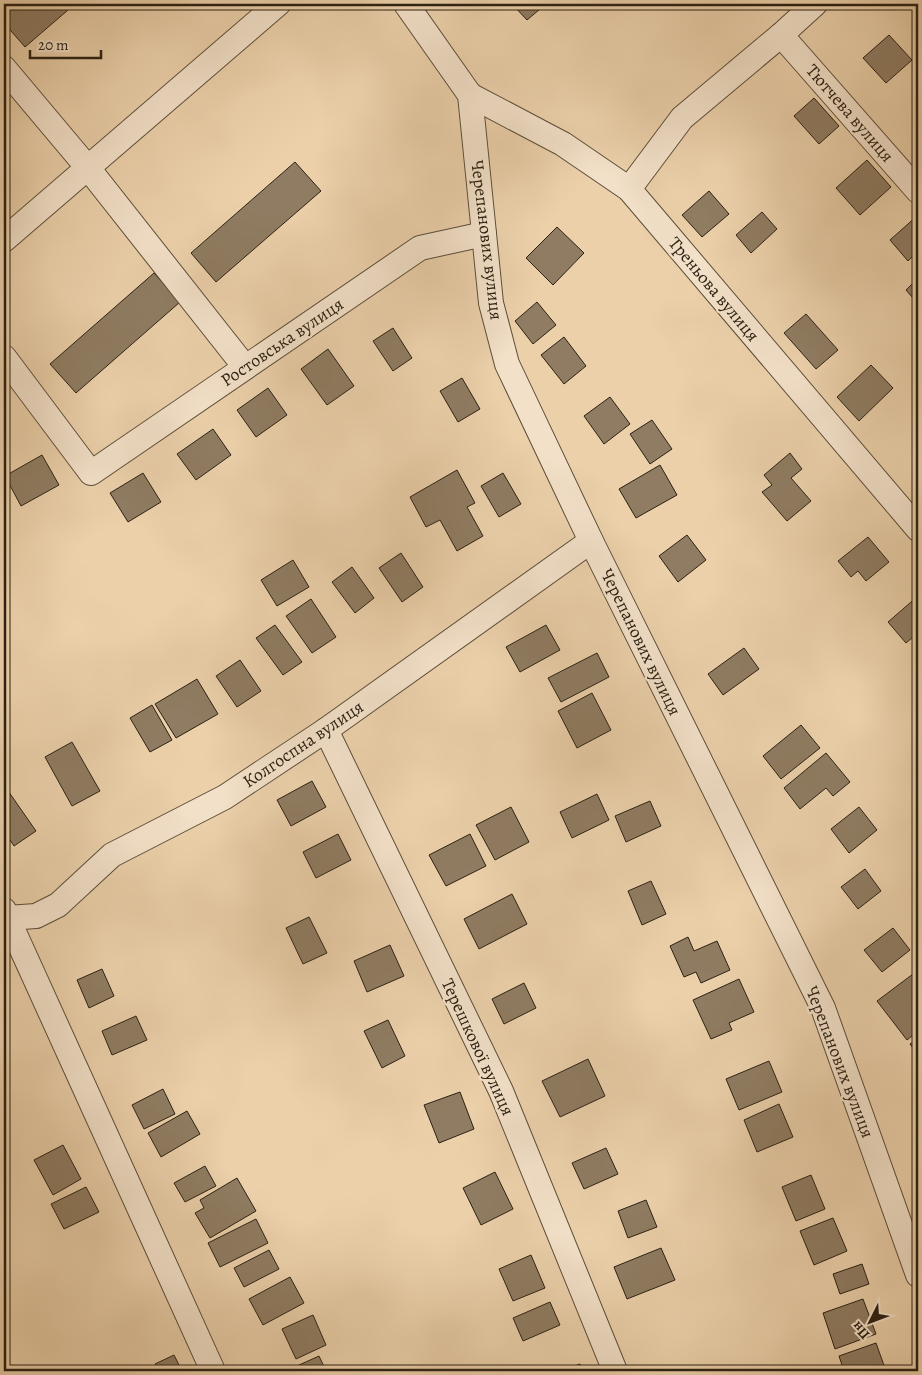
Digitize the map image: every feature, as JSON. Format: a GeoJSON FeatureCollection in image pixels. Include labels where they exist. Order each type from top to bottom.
{"type":"FeatureCollection","features":[{"type":"Feature","properties":{"kind":"street"},"geometry":{"type":"LineString","coordinates":[[4,240],[278,4]]}},
{"type":"Feature","properties":{"kind":"street","name":"Черепанових вулиця"},"geometry":{"type":"LineString","coordinates":[[406,4],[470,95],[491,303],[507,364],[591,540],[822,1008],[918,1275]]}},
{"type":"Feature","properties":{"kind":"street"},"geometry":{"type":"LineString","coordinates":[[629,189],[682,118],[815,4]]}},
{"type":"Feature","properties":{"kind":"street","name":"Тютчева вулиця"},"geometry":{"type":"LineString","coordinates":[[781,35],[918,191]]}},
{"type":"Feature","properties":{"kind":"street"},"geometry":{"type":"LineString","coordinates":[[4,68],[88,168],[245,367]]}},
{"type":"Feature","properties":{"kind":"street","name":"Треньова вулиця"},"geometry":{"type":"LineString","coordinates":[[470,95],[563,144],[629,189],[918,529]]}},
{"type":"Feature","properties":{"kind":"street","name":"Ростовська вулиця"},"geometry":{"type":"LineString","coordinates":[[4,357],[91,473],[420,248],[484,234]]}},
{"type":"Feature","properties":{"kind":"street","name":"Колгоспна вулиця"},"geometry":{"type":"LineString","coordinates":[[5,916],[36,916],[58,905],[112,855],[225,797],[326,730],[591,540]]}},
{"type":"Feature","properties":{"kind":"street","name":"Терешкової вулиця"},"geometry":{"type":"LineString","coordinates":[[326,730],[501,1091],[615,1371]]}},
{"type":"Feature","properties":{"kind":"street"},"geometry":{"type":"LineString","coordinates":[[5,916],[213,1371]]}},
{"type":"Feature","properties":{"kind":"building"},"geometry":{"type":"Polygon","coordinates":[[[16,4],[75,4],[25,47],[4,23],[4,14],[16,4]]]}},
{"type":"Feature","properties":{"kind":"building"},"geometry":{"type":"Polygon","coordinates":[[[512,4],[546,4],[527,20],[512,4]]]}},
{"type":"Feature","properties":{"kind":"building"},"geometry":{"type":"Polygon","coordinates":[[[889,35],[912,60],[886,83],[863,58],[889,35]]]}},
{"type":"Feature","properties":{"kind":"building"},"geometry":{"type":"Polygon","coordinates":[[[814,98],[839,126],[819,144],[794,116],[814,98]]]}},
{"type":"Feature","properties":{"kind":"building"},"geometry":{"type":"Polygon","coordinates":[[[867,160],[891,187],[860,215],[836,188],[867,160]]]}},
{"type":"Feature","properties":{"kind":"building"},"geometry":{"type":"Polygon","coordinates":[[[295,162],[321,191],[216,282],[191,253],[295,162]]]}},
{"type":"Feature","properties":{"kind":"building"},"geometry":{"type":"Polygon","coordinates":[[[709,191],[729,214],[702,237],[682,215],[709,191]]]}},
{"type":"Feature","properties":{"kind":"building"},"geometry":{"type":"Polygon","coordinates":[[[762,212],[777,229],[751,253],[736,235],[762,212]]]}},
{"type":"Feature","properties":{"kind":"building"},"geometry":{"type":"Polygon","coordinates":[[[917,216],[918,251],[908,261],[890,240],[917,216]]]}},
{"type":"Feature","properties":{"kind":"building"},"geometry":{"type":"Polygon","coordinates":[[[557,227],[584,253],[553,285],[526,258],[557,227]]]}},
{"type":"Feature","properties":{"kind":"building"},"geometry":{"type":"Polygon","coordinates":[[[154,273],[180,302],[76,393],[50,364],[154,273]]]}},
{"type":"Feature","properties":{"kind":"building"},"geometry":{"type":"Polygon","coordinates":[[[918,278],[918,304],[906,290],[918,278]]]}},
{"type":"Feature","properties":{"kind":"building"},"geometry":{"type":"Polygon","coordinates":[[[537,302],[556,325],[533,344],[515,321],[537,302]]]}},
{"type":"Feature","properties":{"kind":"building"},"geometry":{"type":"Polygon","coordinates":[[[806,314],[838,350],[816,369],[784,333],[806,314]]]}},
{"type":"Feature","properties":{"kind":"building"},"geometry":{"type":"Polygon","coordinates":[[[393,328],[412,358],[393,371],[373,341],[393,328]]]}},
{"type":"Feature","properties":{"kind":"building"},"geometry":{"type":"Polygon","coordinates":[[[564,337],[586,366],[564,384],[541,355],[564,337]]]}},
{"type":"Feature","properties":{"kind":"building"},"geometry":{"type":"Polygon","coordinates":[[[328,349],[354,386],[327,405],[301,369],[328,349]]]}},
{"type":"Feature","properties":{"kind":"building"},"geometry":{"type":"Polygon","coordinates":[[[871,365],[893,388],[859,421],[837,397],[871,365]]]}},
{"type":"Feature","properties":{"kind":"building"},"geometry":{"type":"Polygon","coordinates":[[[462,378],[480,409],[458,422],[440,391],[462,378]]]}},
{"type":"Feature","properties":{"kind":"building"},"geometry":{"type":"Polygon","coordinates":[[[268,388],[287,415],[256,437],[237,410],[268,388]]]}},
{"type":"Feature","properties":{"kind":"building"},"geometry":{"type":"Polygon","coordinates":[[[610,397],[630,424],[604,444],[584,416],[610,397]]]}},
{"type":"Feature","properties":{"kind":"building"},"geometry":{"type":"Polygon","coordinates":[[[652,420],[672,449],[650,464],[630,434],[652,420]]]}},
{"type":"Feature","properties":{"kind":"building"},"geometry":{"type":"Polygon","coordinates":[[[213,429],[231,455],[196,480],[177,454],[213,429]]]}},
{"type":"Feature","properties":{"kind":"building"},"geometry":{"type":"Polygon","coordinates":[[[790,453],[802,469],[791,478],[811,501],[787,521],[762,492],[772,485],[764,475],[790,453]]]}},
{"type":"Feature","properties":{"kind":"building"},"geometry":{"type":"Polygon","coordinates":[[[42,455],[59,485],[21,506],[5,476],[42,455]]]}},
{"type":"Feature","properties":{"kind":"building"},"geometry":{"type":"Polygon","coordinates":[[[660,465],[677,495],[636,518],[619,489],[660,465]]]}},
{"type":"Feature","properties":{"kind":"building"},"geometry":{"type":"Polygon","coordinates":[[[457,470],[475,503],[467,507],[483,536],[457,551],[440,520],[426,527],[410,497],[457,470]]]}},
{"type":"Feature","properties":{"kind":"building"},"geometry":{"type":"Polygon","coordinates":[[[143,473],[161,502],[128,522],[110,493],[143,473]]]}},
{"type":"Feature","properties":{"kind":"building"},"geometry":{"type":"Polygon","coordinates":[[[503,473],[521,504],[499,517],[481,486],[503,473]]]}},
{"type":"Feature","properties":{"kind":"building"},"geometry":{"type":"Polygon","coordinates":[[[687,535],[706,560],[678,582],[659,556],[687,535]]]}},
{"type":"Feature","properties":{"kind":"building"},"geometry":{"type":"Polygon","coordinates":[[[868,537],[889,562],[866,581],[858,571],[851,577],[838,561],[868,537]]]}},
{"type":"Feature","properties":{"kind":"building"},"geometry":{"type":"Polygon","coordinates":[[[401,553],[423,587],[402,602],[379,568],[401,553]]]}},
{"type":"Feature","properties":{"kind":"building"},"geometry":{"type":"Polygon","coordinates":[[[293,560],[309,587],[277,606],[261,580],[293,560]]]}},
{"type":"Feature","properties":{"kind":"building"},"geometry":{"type":"Polygon","coordinates":[[[352,567],[374,598],[355,613],[332,582],[352,567]]]}},
{"type":"Feature","properties":{"kind":"building"},"geometry":{"type":"Polygon","coordinates":[[[918,596],[918,633],[906,643],[888,622],[918,596]]]}},
{"type":"Feature","properties":{"kind":"building"},"geometry":{"type":"Polygon","coordinates":[[[311,599],[336,637],[312,653],[286,616],[311,599]]]}},
{"type":"Feature","properties":{"kind":"building"},"geometry":{"type":"Polygon","coordinates":[[[275,625],[302,662],[283,675],[256,638],[275,625]]]}},
{"type":"Feature","properties":{"kind":"building"},"geometry":{"type":"Polygon","coordinates":[[[546,625],[560,650],[520,672],[506,647],[546,625]]]}},
{"type":"Feature","properties":{"kind":"building"},"geometry":{"type":"Polygon","coordinates":[[[744,648],[759,669],[723,695],[708,674],[744,648]]]}},
{"type":"Feature","properties":{"kind":"building"},"geometry":{"type":"Polygon","coordinates":[[[597,653],[609,677],[561,702],[548,678],[597,653]]]}},
{"type":"Feature","properties":{"kind":"building"},"geometry":{"type":"Polygon","coordinates":[[[240,660],[261,691],[237,707],[216,676],[240,660]]]}},
{"type":"Feature","properties":{"kind":"building"},"geometry":{"type":"Polygon","coordinates":[[[197,679],[218,714],[176,738],[155,704],[197,679]]]}},
{"type":"Feature","properties":{"kind":"building"},"geometry":{"type":"Polygon","coordinates":[[[592,693],[611,730],[577,748],[558,711],[592,693]]]}},
{"type":"Feature","properties":{"kind":"building"},"geometry":{"type":"Polygon","coordinates":[[[152,705],[172,740],[150,752],[130,718],[152,705]]]}},
{"type":"Feature","properties":{"kind":"building"},"geometry":{"type":"Polygon","coordinates":[[[801,725],[820,748],[781,779],[763,756],[801,725]]]}},
{"type":"Feature","properties":{"kind":"building"},"geometry":{"type":"Polygon","coordinates":[[[72,742],[100,791],[72,806],[45,757],[72,742]]]}},
{"type":"Feature","properties":{"kind":"building"},"geometry":{"type":"Polygon","coordinates":[[[826,753],[850,782],[833,796],[826,788],[800,809],[784,788],[826,753]]]}},
{"type":"Feature","properties":{"kind":"building"},"geometry":{"type":"Polygon","coordinates":[[[312,781],[326,807],[291,826],[277,800],[312,781]]]}},
{"type":"Feature","properties":{"kind":"building"},"geometry":{"type":"Polygon","coordinates":[[[4,785],[36,831],[14,846],[4,831],[4,785]]]}},
{"type":"Feature","properties":{"kind":"building"},"geometry":{"type":"Polygon","coordinates":[[[597,794],[609,820],[572,838],[560,812],[597,794]]]}},
{"type":"Feature","properties":{"kind":"building"},"geometry":{"type":"Polygon","coordinates":[[[650,801],[661,826],[626,842],[615,816],[650,801]]]}},
{"type":"Feature","properties":{"kind":"building"},"geometry":{"type":"Polygon","coordinates":[[[511,807],[529,842],[495,860],[476,825],[511,807]]]}},
{"type":"Feature","properties":{"kind":"building"},"geometry":{"type":"Polygon","coordinates":[[[859,807],[877,830],[849,853],[831,829],[859,807]]]}},
{"type":"Feature","properties":{"kind":"building"},"geometry":{"type":"Polygon","coordinates":[[[338,834],[351,860],[316,878],[303,852],[338,834]]]}},
{"type":"Feature","properties":{"kind":"building"},"geometry":{"type":"Polygon","coordinates":[[[470,834],[486,866],[446,886],[429,855],[470,834]]]}},
{"type":"Feature","properties":{"kind":"building"},"geometry":{"type":"Polygon","coordinates":[[[865,869],[881,891],[858,909],[841,887],[865,869]]]}},
{"type":"Feature","properties":{"kind":"building"},"geometry":{"type":"Polygon","coordinates":[[[651,881],[666,914],[642,925],[628,891],[651,881]]]}},
{"type":"Feature","properties":{"kind":"building"},"geometry":{"type":"Polygon","coordinates":[[[512,894],[527,924],[479,949],[464,919],[512,894]]]}},
{"type":"Feature","properties":{"kind":"building"},"geometry":{"type":"Polygon","coordinates":[[[309,917],[327,953],[303,964],[286,928],[309,917]]]}},
{"type":"Feature","properties":{"kind":"building"},"geometry":{"type":"Polygon","coordinates":[[[893,928],[910,950],[882,972],[864,950],[893,928]]]}},
{"type":"Feature","properties":{"kind":"building"},"geometry":{"type":"Polygon","coordinates":[[[688,937],[694,951],[717,941],[730,970],[701,983],[696,972],[684,977],[670,946],[688,937]]]}},
{"type":"Feature","properties":{"kind":"building"},"geometry":{"type":"Polygon","coordinates":[[[390,945],[404,976],[367,992],[354,961],[390,945]]]}},
{"type":"Feature","properties":{"kind":"building"},"geometry":{"type":"Polygon","coordinates":[[[102,969],[114,996],[89,1008],[77,980],[102,969]]]}},
{"type":"Feature","properties":{"kind":"building"},"geometry":{"type":"Polygon","coordinates":[[[913,974],[918,981],[918,1031],[907,1040],[877,1001],[913,974]]]}},
{"type":"Feature","properties":{"kind":"building"},"geometry":{"type":"Polygon","coordinates":[[[739,979],[754,1012],[729,1023],[732,1030],[711,1039],[693,1000],[739,979]]]}},
{"type":"Feature","properties":{"kind":"building"},"geometry":{"type":"Polygon","coordinates":[[[524,983],[536,1008],[504,1024],[492,999],[524,983]]]}},
{"type":"Feature","properties":{"kind":"building"},"geometry":{"type":"Polygon","coordinates":[[[136,1016],[147,1040],[112,1055],[102,1031],[136,1016]]]}},
{"type":"Feature","properties":{"kind":"building"},"geometry":{"type":"Polygon","coordinates":[[[388,1020],[405,1056],[382,1068],[364,1031],[388,1020]]]}},
{"type":"Feature","properties":{"kind":"building"},"geometry":{"type":"Polygon","coordinates":[[[918,1039],[918,1055],[910,1044],[918,1039]]]}},
{"type":"Feature","properties":{"kind":"building"},"geometry":{"type":"Polygon","coordinates":[[[588,1059],[605,1096],[560,1117],[542,1081],[588,1059]]]}},
{"type":"Feature","properties":{"kind":"building"},"geometry":{"type":"Polygon","coordinates":[[[769,1061],[782,1092],[739,1110],[726,1079],[769,1061]]]}},
{"type":"Feature","properties":{"kind":"building"},"geometry":{"type":"Polygon","coordinates":[[[163,1089],[175,1114],[144,1129],[132,1105],[163,1089]]]}},
{"type":"Feature","properties":{"kind":"building"},"geometry":{"type":"Polygon","coordinates":[[[460,1092],[474,1129],[439,1143],[424,1105],[460,1092]]]}},
{"type":"Feature","properties":{"kind":"building"},"geometry":{"type":"Polygon","coordinates":[[[779,1104],[793,1137],[757,1152],[744,1120],[779,1104]]]}},
{"type":"Feature","properties":{"kind":"building"},"geometry":{"type":"Polygon","coordinates":[[[187,1111],[200,1134],[161,1157],[148,1133],[187,1111]]]}},
{"type":"Feature","properties":{"kind":"building"},"geometry":{"type":"Polygon","coordinates":[[[63,1145],[81,1179],[53,1195],[34,1160],[63,1145]]]}},
{"type":"Feature","properties":{"kind":"building"},"geometry":{"type":"Polygon","coordinates":[[[606,1148],[618,1174],[584,1189],[572,1163],[606,1148]]]}},
{"type":"Feature","properties":{"kind":"building"},"geometry":{"type":"Polygon","coordinates":[[[205,1166],[216,1186],[185,1202],[174,1183],[205,1166]]]}},
{"type":"Feature","properties":{"kind":"building"},"geometry":{"type":"Polygon","coordinates":[[[495,1172],[513,1209],[481,1225],[463,1188],[495,1172]]]}},
{"type":"Feature","properties":{"kind":"building"},"geometry":{"type":"Polygon","coordinates":[[[811,1175],[825,1209],[796,1221],[782,1187],[811,1175]]]}},
{"type":"Feature","properties":{"kind":"building"},"geometry":{"type":"Polygon","coordinates":[[[237,1178],[256,1211],[210,1238],[195,1213],[204,1208],[200,1200],[237,1178]]]}},
{"type":"Feature","properties":{"kind":"building"},"geometry":{"type":"Polygon","coordinates":[[[86,1187],[99,1212],[64,1229],[51,1204],[86,1187]]]}},
{"type":"Feature","properties":{"kind":"building"},"geometry":{"type":"Polygon","coordinates":[[[646,1200],[657,1227],[628,1238],[618,1211],[646,1200]]]}},
{"type":"Feature","properties":{"kind":"building"},"geometry":{"type":"Polygon","coordinates":[[[833,1218],[847,1251],[814,1265],[800,1231],[833,1218]]]}},
{"type":"Feature","properties":{"kind":"building"},"geometry":{"type":"Polygon","coordinates":[[[256,1219],[268,1243],[220,1267],[208,1243],[256,1219]]]}},
{"type":"Feature","properties":{"kind":"building"},"geometry":{"type":"Polygon","coordinates":[[[661,1248],[675,1280],[627,1299],[614,1267],[661,1248]]]}},
{"type":"Feature","properties":{"kind":"building"},"geometry":{"type":"Polygon","coordinates":[[[269,1250],[279,1269],[244,1287],[234,1268],[269,1250]]]}},
{"type":"Feature","properties":{"kind":"building"},"geometry":{"type":"Polygon","coordinates":[[[531,1255],[545,1288],[513,1301],[499,1269],[531,1255]]]}},
{"type":"Feature","properties":{"kind":"building"},"geometry":{"type":"Polygon","coordinates":[[[862,1264],[869,1284],[840,1294],[833,1274],[862,1264]]]}},
{"type":"Feature","properties":{"kind":"building"},"geometry":{"type":"Polygon","coordinates":[[[290,1277],[304,1303],[263,1325],[249,1299],[290,1277]]]}},
{"type":"Feature","properties":{"kind":"building"},"geometry":{"type":"Polygon","coordinates":[[[863,1299],[876,1334],[835,1349],[823,1313],[863,1299]]]}},
{"type":"Feature","properties":{"kind":"building"},"geometry":{"type":"Polygon","coordinates":[[[550,1302],[560,1325],[523,1341],[513,1318],[550,1302]]]}},
{"type":"Feature","properties":{"kind":"building"},"geometry":{"type":"Polygon","coordinates":[[[313,1315],[326,1345],[296,1359],[282,1329],[313,1315]]]}},
{"type":"Feature","properties":{"kind":"building"},"geometry":{"type":"Polygon","coordinates":[[[876,1343],[886,1371],[844,1371],[839,1356],[876,1343]]]}},
{"type":"Feature","properties":{"kind":"building"},"geometry":{"type":"Polygon","coordinates":[[[174,1355],[182,1371],[159,1371],[155,1364],[174,1355]]]}},
{"type":"Feature","properties":{"kind":"building"},"geometry":{"type":"Polygon","coordinates":[[[319,1356],[326,1371],[288,1371],[288,1370],[319,1356]]]}},
{"type":"Feature","properties":{"kind":"building"},"geometry":{"type":"Polygon","coordinates":[[[580,1364],[583,1371],[561,1371],[580,1364]]]}}]}
